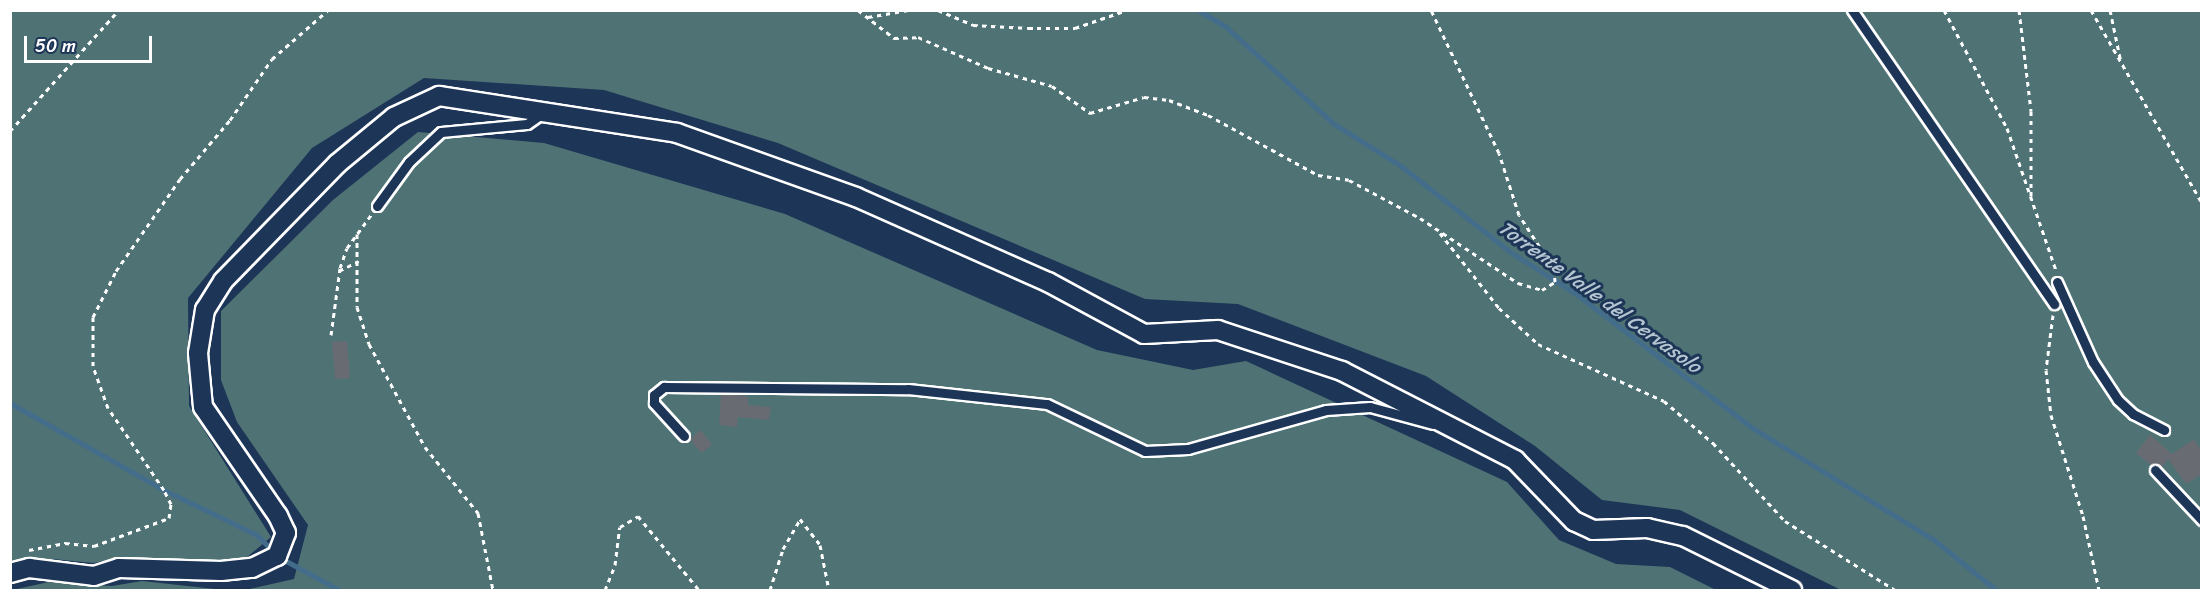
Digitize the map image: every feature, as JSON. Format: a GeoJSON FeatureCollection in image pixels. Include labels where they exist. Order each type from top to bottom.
{"type":"FeatureCollection","features":[{"type":"Feature","properties":{"kind":"street"},"geometry":{"type":"LineString","coordinates":[[10,573],[29,568],[94,576],[119,568],[221,572],[252,568],[277,556],[286,533],[278,516],[203,407],[198,353],[205,310],[223,281],[337,164],[394,117],[439,96],[677,133],[856,197],[1048,282],[1144,334],[1218,330],[1342,371],[1454,425],[1528,471],[1574,521],[1593,530],[1647,528],[1683,536],[1792,591]]}},
{"type":"Feature","properties":{"kind":"lane"},"geometry":{"type":"LineString","coordinates":[[1852,10],[2054,304]]}},
{"type":"Feature","properties":{"kind":"lane"},"geometry":{"type":"LineString","coordinates":[[377,206],[409,162],[441,132],[527,124],[543,113]]}},
{"type":"Feature","properties":{"kind":"lane"},"geometry":{"type":"LineString","coordinates":[[2057,282],[2093,362],[2118,400],[2133,414],[2164,430]]}},
{"type":"Feature","properties":{"kind":"lane"},"geometry":{"type":"LineString","coordinates":[[684,436],[654,404],[654,395],[664,387],[908,389],[1047,404],[1145,451],[1188,449],[1326,410],[1370,407],[1417,423],[1454,425]]}},
{"type":"Feature","properties":{"kind":"lane"},"geometry":{"type":"LineString","coordinates":[[2156,470],[2202,520]]}},
{"type":"Feature","properties":{"kind":"path"},"geometry":{"type":"LineString","coordinates":[[10,131],[119,10]]}},
{"type":"Feature","properties":{"kind":"path"},"geometry":{"type":"LineString","coordinates":[[19,554],[65,543],[94,546],[169,518],[171,504],[164,490],[108,408],[93,366],[93,317],[116,271],[180,179],[230,120],[272,59],[328,10]]}},
{"type":"Feature","properties":{"kind":"path"},"geometry":{"type":"LineString","coordinates":[[858,10],[894,38],[918,37],[988,68],[1052,86],[1090,113],[1133,99],[1169,100],[1246,134],[1318,176],[1349,180],[1434,227],[1518,283],[1542,290],[1555,282],[1554,269],[1519,215],[1499,153],[1431,10]]}},
{"type":"Feature","properties":{"kind":"path"},"geometry":{"type":"LineString","coordinates":[[868,17],[908,10]]}},
{"type":"Feature","properties":{"kind":"path"},"geometry":{"type":"LineString","coordinates":[[938,10],[974,25],[1028,28],[1075,28],[1127,10]]}},
{"type":"Feature","properties":{"kind":"path"},"geometry":{"type":"LineString","coordinates":[[1944,10],[2007,128],[2051,249],[2057,282]]}},
{"type":"Feature","properties":{"kind":"path"},"geometry":{"type":"LineString","coordinates":[[2019,10],[2031,111],[2031,198]]}},
{"type":"Feature","properties":{"kind":"path"},"geometry":{"type":"LineString","coordinates":[[2091,10],[2202,203]]}},
{"type":"Feature","properties":{"kind":"path"},"geometry":{"type":"LineString","coordinates":[[2110,10],[2123,67]]}},
{"type":"Feature","properties":{"kind":"path"},"geometry":{"type":"LineString","coordinates":[[331,335],[339,271],[357,234],[377,206]]}},
{"type":"Feature","properties":{"kind":"path"},"geometry":{"type":"LineString","coordinates":[[1434,227],[1499,308],[1538,344],[1664,401],[1713,443],[1785,520],[1895,591]]}},
{"type":"Feature","properties":{"kind":"path"},"geometry":{"type":"LineString","coordinates":[[357,234],[359,261],[357,308],[369,344],[425,447],[478,513],[493,591]]}},
{"type":"Feature","properties":{"kind":"path"},"geometry":{"type":"LineString","coordinates":[[339,271],[359,261]]}},
{"type":"Feature","properties":{"kind":"path"},"geometry":{"type":"LineString","coordinates":[[2054,304],[2046,370],[2050,414],[2083,516],[2100,591]]}},
{"type":"Feature","properties":{"kind":"path"},"geometry":{"type":"LineString","coordinates":[[605,591],[615,565],[620,527],[638,516],[699,591]]}},
{"type":"Feature","properties":{"kind":"path"},"geometry":{"type":"LineString","coordinates":[[770,591],[783,549],[800,519],[820,545],[829,591]]}},
{"type":"Feature","properties":{"kind":"green space"},"geometry":{"type":"Polygon","coordinates":[[[10,11],[2201,11],[2201,590],[1841,590],[1680,510],[1602,500],[1535,446],[1426,376],[1238,304],[1145,299],[778,143],[604,90],[424,78],[312,148],[188,298],[189,406],[271,537],[247,557],[212,562],[121,558],[93,563],[53,559],[11,564],[10,11]]]}},
{"type":"Feature","properties":{"kind":"green space"},"geometry":{"type":"Polygon","coordinates":[[[418,132],[544,143],[785,214],[1097,350],[1193,370],[1246,361],[1507,482],[1559,540],[1616,564],[1670,567],[1716,590],[245,590],[294,579],[308,525],[237,422],[221,380],[221,311],[333,200],[418,132]]]}},
{"type":"Feature","properties":{"kind":"green space"},"geometry":{"type":"Polygon","coordinates":[[[142,581],[224,590],[12,590],[49,582],[112,586],[142,581]]]}},
{"type":"Feature","properties":{"kind":"building"},"geometry":{"type":"Polygon","coordinates":[[[347,341],[350,378],[335,379],[332,342],[347,341]]]}},
{"type":"Feature","properties":{"kind":"building"},"geometry":{"type":"Polygon","coordinates":[[[721,394],[748,396],[748,405],[771,407],[769,420],[738,417],[737,427],[719,425],[721,394]]]}},
{"type":"Feature","properties":{"kind":"building"},"geometry":{"type":"Polygon","coordinates":[[[701,430],[712,445],[701,453],[690,439],[701,430]]]}},
{"type":"Feature","properties":{"kind":"building"},"geometry":{"type":"Polygon","coordinates":[[[2150,435],[2172,454],[2194,439],[2201,450],[2202,474],[2186,484],[2168,459],[2162,467],[2151,465],[2136,453],[2150,435]]]}},
{"type":"Feature","properties":{"kind":"waterway","name":"Torrente Valle del Cervasolo"},"geometry":{"type":"LineString","coordinates":[[1198,10],[1226,27],[1334,124],[1401,166],[1509,251],[1576,294],[1751,427],[1934,540],[1996,590]]}},
{"type":"Feature","properties":{"kind":"waterway"},"geometry":{"type":"LineString","coordinates":[[10,403],[164,490],[257,535],[277,556],[339,590]]}}]}
